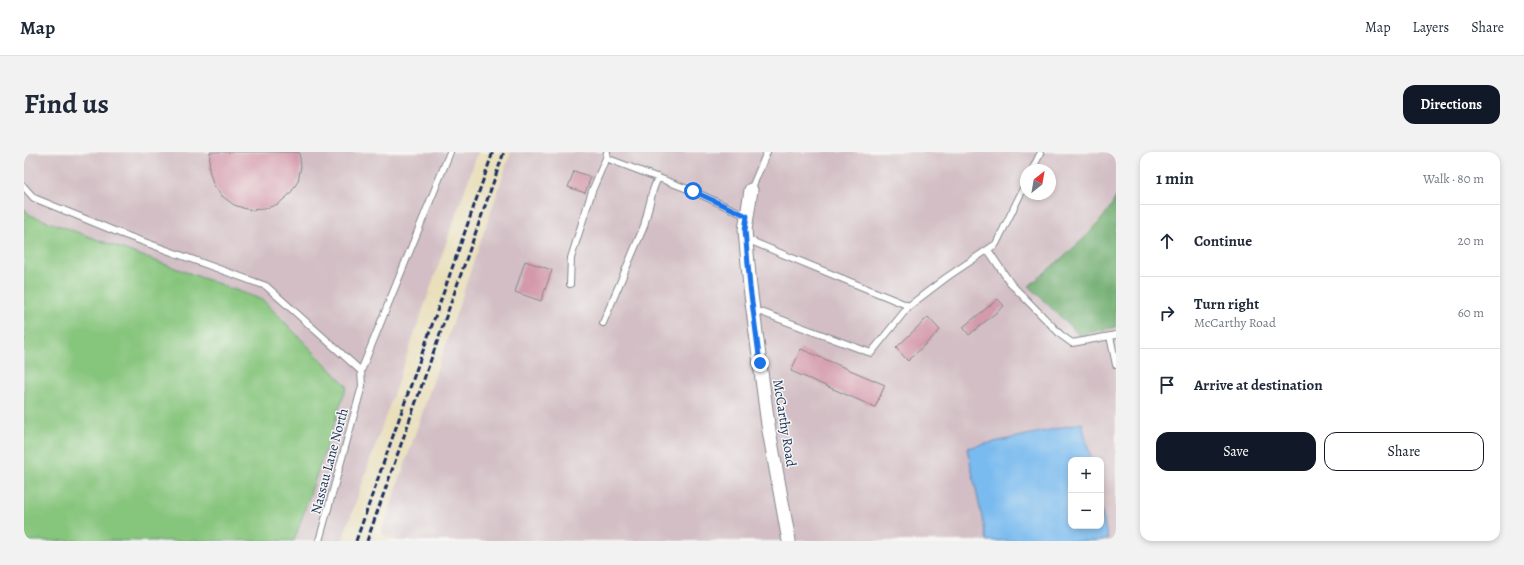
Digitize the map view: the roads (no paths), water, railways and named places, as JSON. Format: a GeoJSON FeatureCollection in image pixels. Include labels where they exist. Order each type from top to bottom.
{"type":"FeatureCollection","features":[{"type":"Feature","properties":{"kind":"street","name":"McCarthy Road"},"geometry":{"type":"LineString","coordinates":[[751,190],[745,230],[753,309],[768,425],[789,541]]}},
{"type":"Feature","properties":{"kind":"lane"},"geometry":{"type":"LineString","coordinates":[[24,187],[34,198],[41,201],[122,234],[266,286],[361,371],[450,152]]}},
{"type":"Feature","properties":{"kind":"lane"},"geometry":{"type":"LineString","coordinates":[[751,190],[767,152]]}},
{"type":"Feature","properties":{"kind":"lane"},"geometry":{"type":"LineString","coordinates":[[1035,164],[1040,154]]}},
{"type":"Feature","properties":{"kind":"lane"},"geometry":{"type":"LineString","coordinates":[[570,284],[571,258],[592,191],[607,155],[693,191],[747,216]]}},
{"type":"Feature","properties":{"kind":"lane"},"geometry":{"type":"LineString","coordinates":[[603,323],[644,226],[653,190],[658,177]]}},
{"type":"Feature","properties":{"kind":"lane"},"geometry":{"type":"LineString","coordinates":[[753,309],[871,353],[909,306],[947,277],[996,244],[1020,195]]}},
{"type":"Feature","properties":{"kind":"lane"},"geometry":{"type":"LineString","coordinates":[[746,239],[909,306]]}},
{"type":"Feature","properties":{"kind":"lane"},"geometry":{"type":"LineString","coordinates":[[988,250],[1011,284],[1061,335],[1072,343],[1113,336],[1116,365]]}},
{"type":"Feature","properties":{"kind":"lane","name":"Nassau Lane North"},"geometry":{"type":"LineString","coordinates":[[319,541],[362,386],[361,371]]}},
{"type":"Feature","properties":{"kind":"water"},"geometry":{"type":"Polygon","coordinates":[[[1082,423],[1090,457],[1068,457],[1068,529],[1104,529],[1104,521],[1108,539],[1097,541],[987,541],[967,448],[1082,423]]]}},
{"type":"Feature","properties":{"kind":"railway"},"geometry":{"type":"LineString","coordinates":[[356,541],[493,152]]}},
{"type":"Feature","properties":{"kind":"railway"},"geometry":{"type":"LineString","coordinates":[[367,541],[504,152]]}}]}
